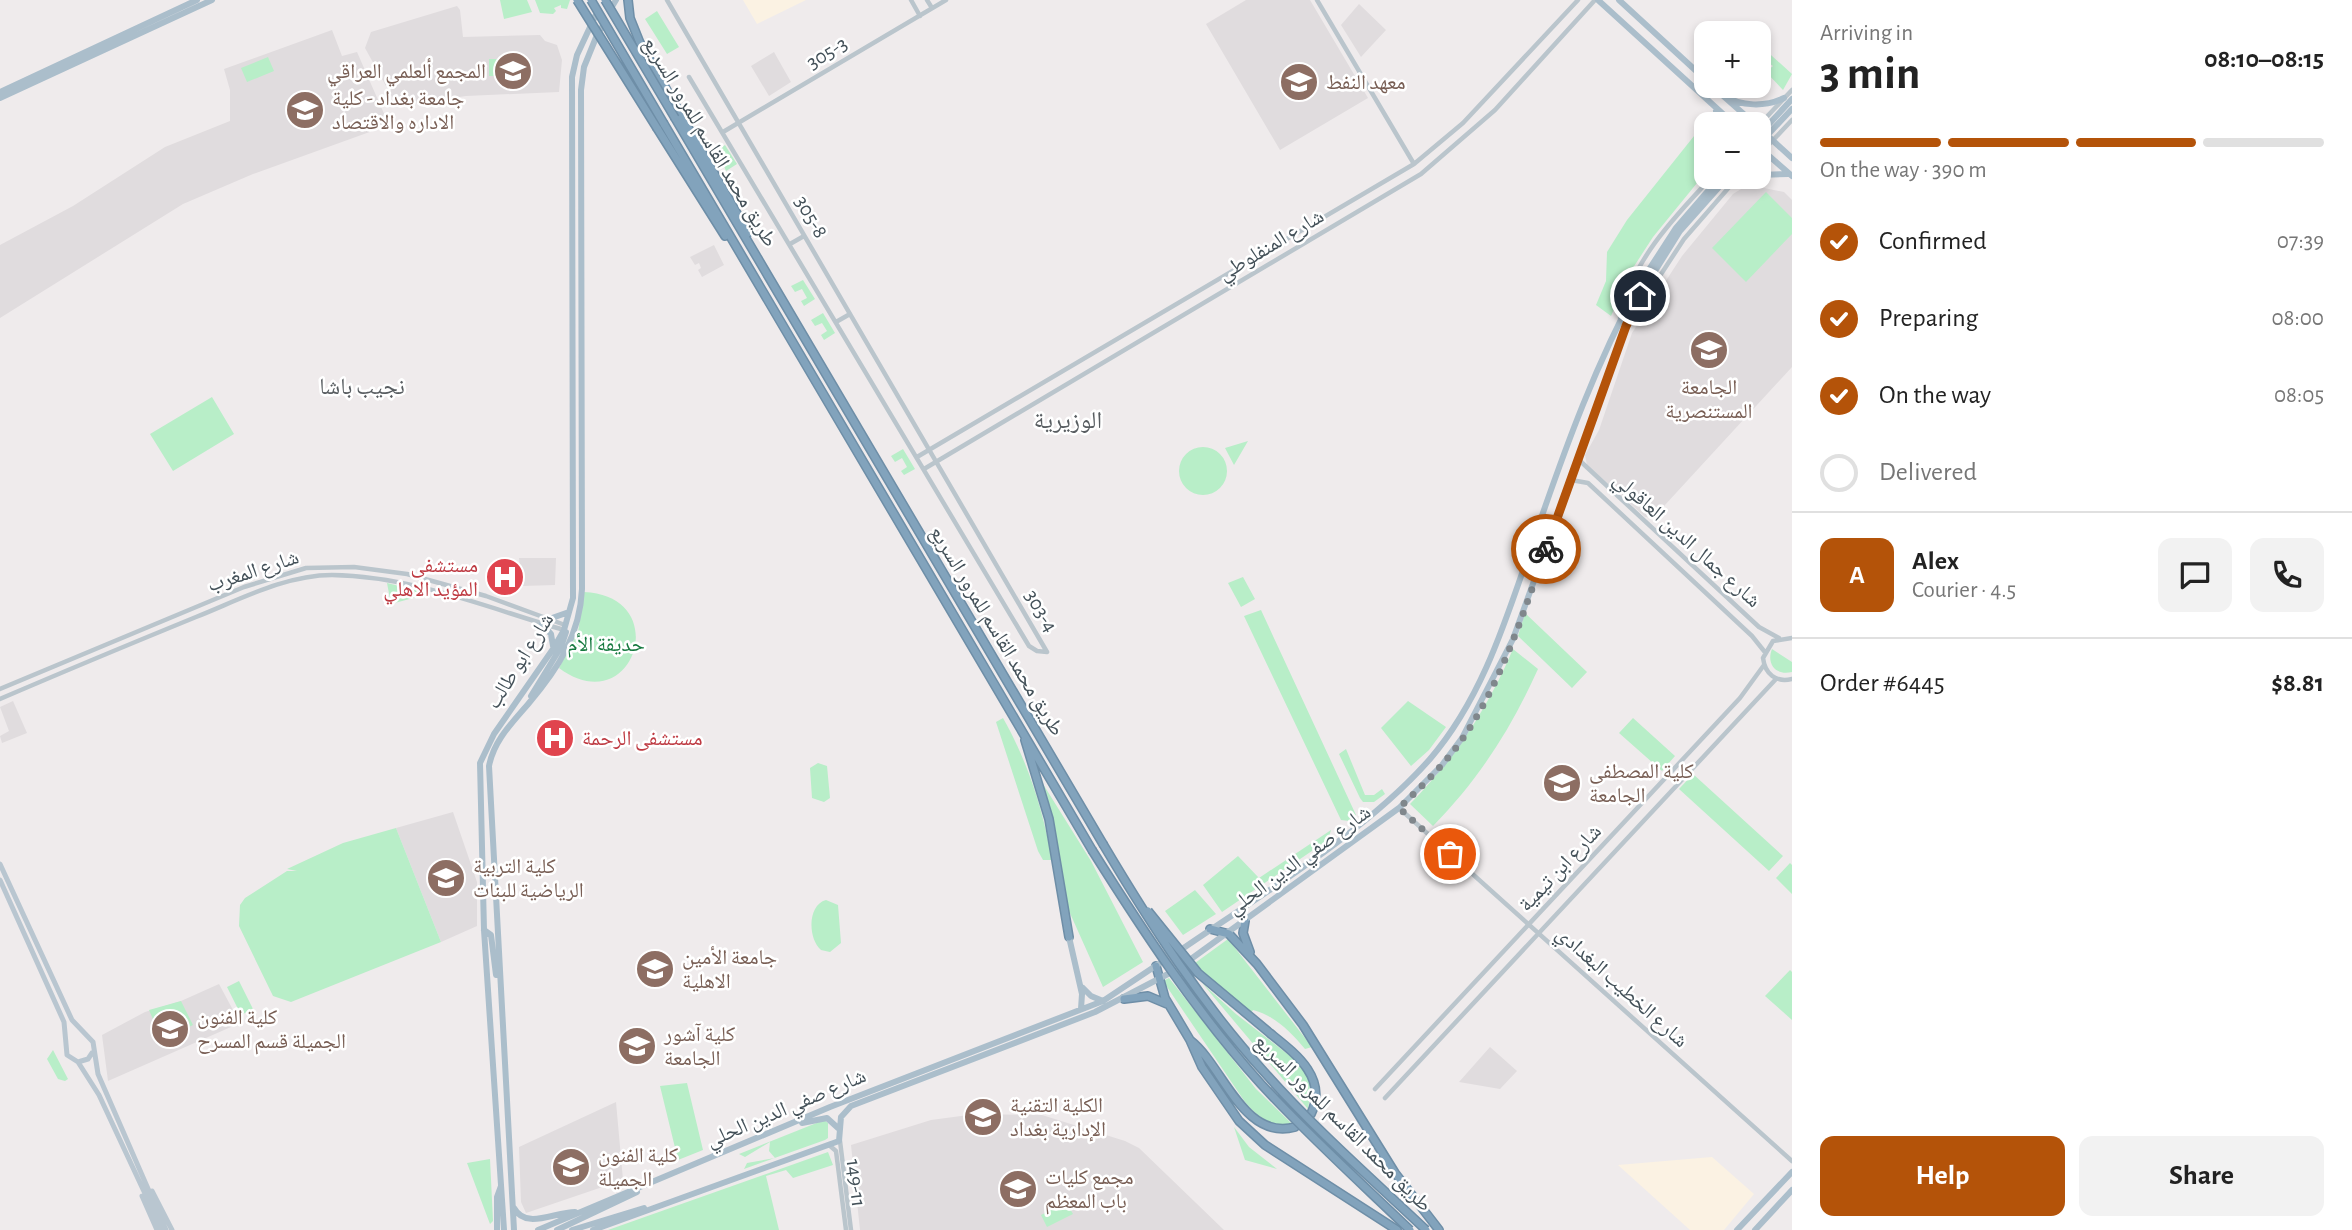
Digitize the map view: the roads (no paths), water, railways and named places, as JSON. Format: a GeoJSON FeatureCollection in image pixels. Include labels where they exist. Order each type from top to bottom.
{"type":"FeatureCollection","features":[{"type":"Feature","properties":{"kind":"highway"},"geometry":{"type":"LineString","coordinates":[[577,0],[660,126]]}},
{"type":"Feature","properties":{"kind":"highway","name":"طريق محمد القاسم للمرور السريع"},"geometry":{"type":"LineString","coordinates":[[591,0],[660,126],[737,250],[1092,850],[1150,940],[1244,1064],[1313,1138],[1410,1230]]}},
{"type":"Feature","properties":{"kind":"highway","name":"طريق محمد القاسم للمرور السريع"},"geometry":{"type":"LineString","coordinates":[[605,0],[1157,933],[1238,1043],[1320,1130],[1426,1230]]}},
{"type":"Feature","properties":{"kind":"highway"},"geometry":{"type":"LineString","coordinates":[[628,0],[630,18],[640,43],[739,213],[752,247]]}},
{"type":"Feature","properties":{"kind":"highway"},"geometry":{"type":"LineString","coordinates":[[1025,736],[1049,819],[1069,937]]}},
{"type":"Feature","properties":{"kind":"highway"},"geometry":{"type":"LineString","coordinates":[[1126,884],[1198,973],[1312,1074],[1316,1094],[1311,1114]]}},
{"type":"Feature","properties":{"kind":"highway"},"geometry":{"type":"LineString","coordinates":[[1245,921],[1245,940],[1257,964]]}},
{"type":"Feature","properties":{"kind":"highway"},"geometry":{"type":"LineString","coordinates":[[1210,929],[1229,934],[1257,964],[1303,1025],[1414,1200],[1439,1230]]}},
{"type":"Feature","properties":{"kind":"highway"},"geometry":{"type":"LineString","coordinates":[[1158,965],[1158,981],[1170,1006],[1212,1085],[1238,1121],[1265,1145],[1396,1230]]}},
{"type":"Feature","properties":{"kind":"highway"},"geometry":{"type":"LineString","coordinates":[[1124,999],[1148,996],[1170,1006]]}},
{"type":"Feature","properties":{"kind":"highway"},"geometry":{"type":"LineString","coordinates":[[1190,1040],[1254,1119],[1272,1128],[1295,1126]]}},
{"type":"Feature","properties":{"kind":"main road"},"geometry":{"type":"LineString","coordinates":[[0,92],[197,0]]}},
{"type":"Feature","properties":{"kind":"main road"},"geometry":{"type":"LineString","coordinates":[[0,98],[212,0]]}},
{"type":"Feature","properties":{"kind":"main road"},"geometry":{"type":"LineString","coordinates":[[1596,0],[1720,112]]}},
{"type":"Feature","properties":{"kind":"main road"},"geometry":{"type":"LineString","coordinates":[[1619,0],[1694,69]]}},
{"type":"Feature","properties":{"kind":"main road","name":"شارع ابو طالب"},"geometry":{"type":"LineString","coordinates":[[504,1230],[484,930],[481,763],[494,734],[565,629],[574,588],[572,78],[581,42],[593,20]]}},
{"type":"Feature","properties":{"kind":"main road","name":"شارع ابو طالب"},"geometry":{"type":"LineString","coordinates":[[514,1230],[489,766],[496,744],[565,653],[579,621],[582,589],[581,90],[584,67],[600,30]]}},
{"type":"Feature","properties":{"kind":"main road"},"geometry":{"type":"LineString","coordinates":[[1726,98],[1741,112]]}},
{"type":"Feature","properties":{"kind":"main road"},"geometry":{"type":"LineString","coordinates":[[1728,98],[1760,104],[1788,98]]}},
{"type":"Feature","properties":{"kind":"main road"},"geometry":{"type":"LineString","coordinates":[[1771,115],[1788,98]]}},
{"type":"Feature","properties":{"kind":"main road"},"geometry":{"type":"LineString","coordinates":[[1713,106],[1716,112]]}},
{"type":"Feature","properties":{"kind":"main road"},"geometry":{"type":"LineString","coordinates":[[1771,135],[1792,108]]}},
{"type":"Feature","properties":{"kind":"main road"},"geometry":{"type":"LineString","coordinates":[[1771,139],[1792,158]]}},
{"type":"Feature","properties":{"kind":"main road"},"geometry":{"type":"LineString","coordinates":[[1771,159],[1791,176]]}},
{"type":"Feature","properties":{"kind":"main road"},"geometry":{"type":"LineString","coordinates":[[1771,175],[1791,176]]}},
{"type":"Feature","properties":{"kind":"main road"},"geometry":{"type":"LineString","coordinates":[[1642,286],[1676,228],[1710,189]]}},
{"type":"Feature","properties":{"kind":"main road"},"geometry":{"type":"LineString","coordinates":[[1642,286],[1680,231],[1717,189]]}},
{"type":"Feature","properties":{"kind":"main road","name":"شارع صفي الدين الحلي"},"geometry":{"type":"LineString","coordinates":[[1182,948],[1363,822],[1394,796],[1431,757],[1469,701],[1486,669],[1562,459],[1620,320],[1642,286]]}},
{"type":"Feature","properties":{"kind":"main road","name":"شارع صفي الدين الحلي"},"geometry":{"type":"LineString","coordinates":[[1191,959],[1275,901],[1399,808],[1442,765],[1481,707],[1513,639],[1642,286]]}},
{"type":"Feature","properties":{"kind":"main road"},"geometry":{"type":"LineString","coordinates":[[1524,568],[1537,572]]}},
{"type":"Feature","properties":{"kind":"main road"},"geometry":{"type":"LineString","coordinates":[[552,618],[562,617],[570,610]]}},
{"type":"Feature","properties":{"kind":"main road"},"geometry":{"type":"LineString","coordinates":[[528,704],[561,647],[565,629],[579,621]]}},
{"type":"Feature","properties":{"kind":"main road"},"geometry":{"type":"LineString","coordinates":[[542,624],[551,634],[553,649]]}},
{"type":"Feature","properties":{"kind":"main road"},"geometry":{"type":"LineString","coordinates":[[0,864],[62,1001],[74,1023],[93,1042],[98,1074],[162,1230]]}},
{"type":"Feature","properties":{"kind":"main road"},"geometry":{"type":"LineString","coordinates":[[0,880],[64,1022],[67,1055],[78,1062],[99,1095],[139,1175],[162,1230]]}},
{"type":"Feature","properties":{"kind":"main road"},"geometry":{"type":"LineString","coordinates":[[1268,890],[1275,901]]}},
{"type":"Feature","properties":{"kind":"main road"},"geometry":{"type":"LineString","coordinates":[[484,930],[491,935],[499,983]]}},
{"type":"Feature","properties":{"kind":"main road"},"geometry":{"type":"LineString","coordinates":[[1069,937],[1080,984],[1081,1009]]}},
{"type":"Feature","properties":{"kind":"main road","name":"شارع صفي الدين الحلي"},"geometry":{"type":"LineString","coordinates":[[538,1230],[792,1124],[1102,1001],[1158,965]]}},
{"type":"Feature","properties":{"kind":"main road","name":"شارع صفي الدين الحلي"},"geometry":{"type":"LineString","coordinates":[[840,1137],[842,1114],[855,1104],[1124,999],[1168,975]]}},
{"type":"Feature","properties":{"kind":"main road"},"geometry":{"type":"LineString","coordinates":[[1080,984],[1091,996],[1102,1001],[1124,999]]}},
{"type":"Feature","properties":{"kind":"main road"},"geometry":{"type":"LineString","coordinates":[[491,1004],[500,1003]]}},
{"type":"Feature","properties":{"kind":"main road"},"geometry":{"type":"LineString","coordinates":[[67,1040],[78,1033],[86,1035]]}},
{"type":"Feature","properties":{"kind":"main road"},"geometry":{"type":"LineString","coordinates":[[78,1062],[88,1059],[93,1051]]}},
{"type":"Feature","properties":{"kind":"main road"},"geometry":{"type":"LineString","coordinates":[[593,1230],[828,1145],[840,1137],[837,1124],[827,1118],[792,1124]]}},
{"type":"Feature","properties":{"kind":"main road"},"geometry":{"type":"LineString","coordinates":[[1737,1230],[1792,1172]]}},
{"type":"Feature","properties":{"kind":"main road"},"geometry":{"type":"LineString","coordinates":[[139,1175],[172,1230]]}},
{"type":"Feature","properties":{"kind":"main road"},"geometry":{"type":"LineString","coordinates":[[556,1230],[616,1203],[660,1179]]}},
{"type":"Feature","properties":{"kind":"main road"},"geometry":{"type":"LineString","coordinates":[[497,1230],[497,1196],[502,1184]]}},
{"type":"Feature","properties":{"kind":"main road"},"geometry":{"type":"LineString","coordinates":[[1755,1230],[1792,1189]]}},
{"type":"Feature","properties":{"kind":"main road"},"geometry":{"type":"LineString","coordinates":[[572,1230],[620,1214],[671,1202]]}},
{"type":"Feature","properties":{"kind":"main road"},"geometry":{"type":"LineString","coordinates":[[513,1204],[519,1217],[530,1222],[580,1212]]}},
{"type":"Feature","properties":{"kind":"street","name":"305-8"},"geometry":{"type":"LineString","coordinates":[[667,0],[929,450]]}},
{"type":"Feature","properties":{"kind":"street"},"geometry":{"type":"LineString","coordinates":[[911,0],[920,16]]}},
{"type":"Feature","properties":{"kind":"street"},"geometry":{"type":"LineString","coordinates":[[927,0],[932,8]]}},
{"type":"Feature","properties":{"kind":"street","name":"305-3"},"geometry":{"type":"LineString","coordinates":[[723,132],[946,0]]}},
{"type":"Feature","properties":{"kind":"street"},"geometry":{"type":"LineString","coordinates":[[1317,0],[1414,164]]}},
{"type":"Feature","properties":{"kind":"street","name":"شارع المنفلوطي"},"geometry":{"type":"LineString","coordinates":[[917,457],[1414,164],[1463,123],[1578,0]]}},
{"type":"Feature","properties":{"kind":"street","name":"شارع المنفلوطي"},"geometry":{"type":"LineString","coordinates":[[924,469],[1421,174],[1472,131],[1596,0]]}},
{"type":"Feature","properties":{"kind":"street"},"geometry":{"type":"LineString","coordinates":[[1535,47],[1545,55]]}},
{"type":"Feature","properties":{"kind":"street","name":"305-8"},"geometry":{"type":"LineString","coordinates":[[689,77],[917,457]]}},
{"type":"Feature","properties":{"kind":"street"},"geometry":{"type":"LineString","coordinates":[[1788,98],[1792,90]]}},
{"type":"Feature","properties":{"kind":"street"},"geometry":{"type":"LineString","coordinates":[[1771,139],[1792,120]]}},
{"type":"Feature","properties":{"kind":"street"},"geometry":{"type":"LineString","coordinates":[[1463,123],[1466,129],[1472,131]]}},
{"type":"Feature","properties":{"kind":"street"},"geometry":{"type":"LineString","coordinates":[[1455,130],[1461,134],[1462,140]]}},
{"type":"Feature","properties":{"kind":"street","name":"شارع صفي الدين الحلي"},"geometry":{"type":"LineString","coordinates":[[1620,320],[1626,297],[1636,277],[1702,189]]}},
{"type":"Feature","properties":{"kind":"street","name":"شارع صفي الدين الحلي"},"geometry":{"type":"LineString","coordinates":[[1626,326],[1694,223],[1726,189]]}},
{"type":"Feature","properties":{"kind":"street"},"geometry":{"type":"LineString","coordinates":[[1371,190],[1377,200]]}},
{"type":"Feature","properties":{"kind":"street"},"geometry":{"type":"LineString","coordinates":[[790,244],[804,236]]}},
{"type":"Feature","properties":{"kind":"street"},"geometry":{"type":"LineString","coordinates":[[1260,255],[1267,266]]}},
{"type":"Feature","properties":{"kind":"street"},"geometry":{"type":"LineString","coordinates":[[836,322],[850,314]]}},
{"type":"Feature","properties":{"kind":"street"},"geometry":{"type":"LineString","coordinates":[[1113,342],[1119,354]]}},
{"type":"Feature","properties":{"kind":"street"},"geometry":{"type":"LineString","coordinates":[[1034,388],[1040,399]]}},
{"type":"Feature","properties":{"kind":"street"},"geometry":{"type":"LineString","coordinates":[[986,417],[992,427]]}},
{"type":"Feature","properties":{"kind":"street","name":"303-4"},"geometry":{"type":"LineString","coordinates":[[917,457],[1030,646],[1037,652],[1047,652],[929,450]]}},
{"type":"Feature","properties":{"kind":"street","name":"شارع جمال الدين العاقولي"},"geometry":{"type":"LineString","coordinates":[[1578,459],[1759,627],[1779,638]]}},
{"type":"Feature","properties":{"kind":"street","name":"شارع جمال الدين العاقولي"},"geometry":{"type":"LineString","coordinates":[[1570,480],[1584,481],[1600,494],[1752,636],[1764,651]]}},
{"type":"Feature","properties":{"kind":"street"},"geometry":{"type":"LineString","coordinates":[[1600,494],[1606,487]]}},
{"type":"Feature","properties":{"kind":"street"},"geometry":{"type":"LineString","coordinates":[[1612,506],[1619,499]]}},
{"type":"Feature","properties":{"kind":"street"},"geometry":{"type":"LineString","coordinates":[[961,531],[972,525]]}},
{"type":"Feature","properties":{"kind":"street"},"geometry":{"type":"LineString","coordinates":[[1665,555],[1672,547]]}},
{"type":"Feature","properties":{"kind":"street","name":"شارع المغرب"},"geometry":{"type":"LineString","coordinates":[[0,689],[284,573],[337,566],[380,569],[422,577],[552,618],[565,629]]}},
{"type":"Feature","properties":{"kind":"street","name":"شارع المغرب"},"geometry":{"type":"LineString","coordinates":[[0,699],[287,582],[331,575],[384,580],[419,587],[565,629]]}},
{"type":"Feature","properties":{"kind":"street"},"geometry":{"type":"LineString","coordinates":[[419,587],[422,577]]}},
{"type":"Feature","properties":{"kind":"street"},"geometry":{"type":"LineString","coordinates":[[997,591],[1008,585]]}},
{"type":"Feature","properties":{"kind":"street"},"geometry":{"type":"LineString","coordinates":[[1792,638],[1779,638],[1764,651],[1764,665],[1776,679],[1792,680]]}},
{"type":"Feature","properties":{"kind":"street","name":"شارع ابن تيمية"},"geometry":{"type":"LineString","coordinates":[[1375,1089],[1740,698],[1764,665]]}},
{"type":"Feature","properties":{"kind":"street","name":"شارع ابن تيمية"},"geometry":{"type":"LineString","coordinates":[[1385,1098],[1776,679]]}},
{"type":"Feature","properties":{"kind":"street","name":"شارع الخطيب البغدادي"},"geometry":{"type":"LineString","coordinates":[[1399,808],[1792,1161]]}},
{"type":"Feature","properties":{"kind":"street"},"geometry":{"type":"LineString","coordinates":[[1554,898],[1564,906]]}},
{"type":"Feature","properties":{"kind":"street","name":"149-11"},"geometry":{"type":"LineString","coordinates":[[840,1137],[848,1230]]}},
{"type":"Feature","properties":{"kind":"street","name":"149-11"},"geometry":{"type":"LineString","coordinates":[[828,1145],[836,1151],[848,1230]]}},
{"type":"Feature","properties":{"kind":"place","name":"المجمع ألعلمي العراقي"},"geometry":{"type":"Point","coordinates":[513,71]}},
{"type":"Feature","properties":{"kind":"place","name":"معهد النفط"},"geometry":{"type":"Point","coordinates":[1299,82]}},
{"type":"Feature","properties":{"kind":"place","name":"جامعة بغداد - كلية الاداره والاقتصاد"},"geometry":{"type":"Point","coordinates":[305,110]}},
{"type":"Feature","properties":{"kind":"place","name":"الجامعة المستنصرية"},"geometry":{"type":"Point","coordinates":[1709,350]}},
{"type":"Feature","properties":{"kind":"place","name":"مستشفى المؤيد الاهلي"},"geometry":{"type":"Point","coordinates":[505,577]}},
{"type":"Feature","properties":{"kind":"place","name":"مستشفى الرحمة"},"geometry":{"type":"Point","coordinates":[555,738]}},
{"type":"Feature","properties":{"kind":"place","name":"كلية المصطفى الجامعة"},"geometry":{"type":"Point","coordinates":[1562,783]}},
{"type":"Feature","properties":{"kind":"place","name":"كلية التربية الرياضية للبنات"},"geometry":{"type":"Point","coordinates":[446,878]}},
{"type":"Feature","properties":{"kind":"place","name":"جامعة الأمين الاهلية"},"geometry":{"type":"Point","coordinates":[655,969]}},
{"type":"Feature","properties":{"kind":"place","name":"كلية الفنون الجميلة قسم المسرح"},"geometry":{"type":"Point","coordinates":[170,1029]}},
{"type":"Feature","properties":{"kind":"place","name":"كلية آشور الجامعة"},"geometry":{"type":"Point","coordinates":[637,1046]}},
{"type":"Feature","properties":{"kind":"place","name":"الكلية التقنية الإدارية بغداد"},"geometry":{"type":"Point","coordinates":[983,1117]}},
{"type":"Feature","properties":{"kind":"place","name":"كلية الفنون الجميلة"},"geometry":{"type":"Point","coordinates":[571,1167]}},
{"type":"Feature","properties":{"kind":"place","name":"مجمع كليات باب المعظم"},"geometry":{"type":"Point","coordinates":[1018,1189]}},
{"type":"Feature","properties":{"kind":"district","name":"نجيب باشا"},"geometry":{"type":"Point","coordinates":[362,387]}},
{"type":"Feature","properties":{"kind":"district","name":"الوزيرية"},"geometry":{"type":"Point","coordinates":[1068,421]}},
{"type":"Feature","properties":{"kind":"park label","name":"حديقة الأم"},"geometry":{"type":"Point","coordinates":[606,644]}}]}
